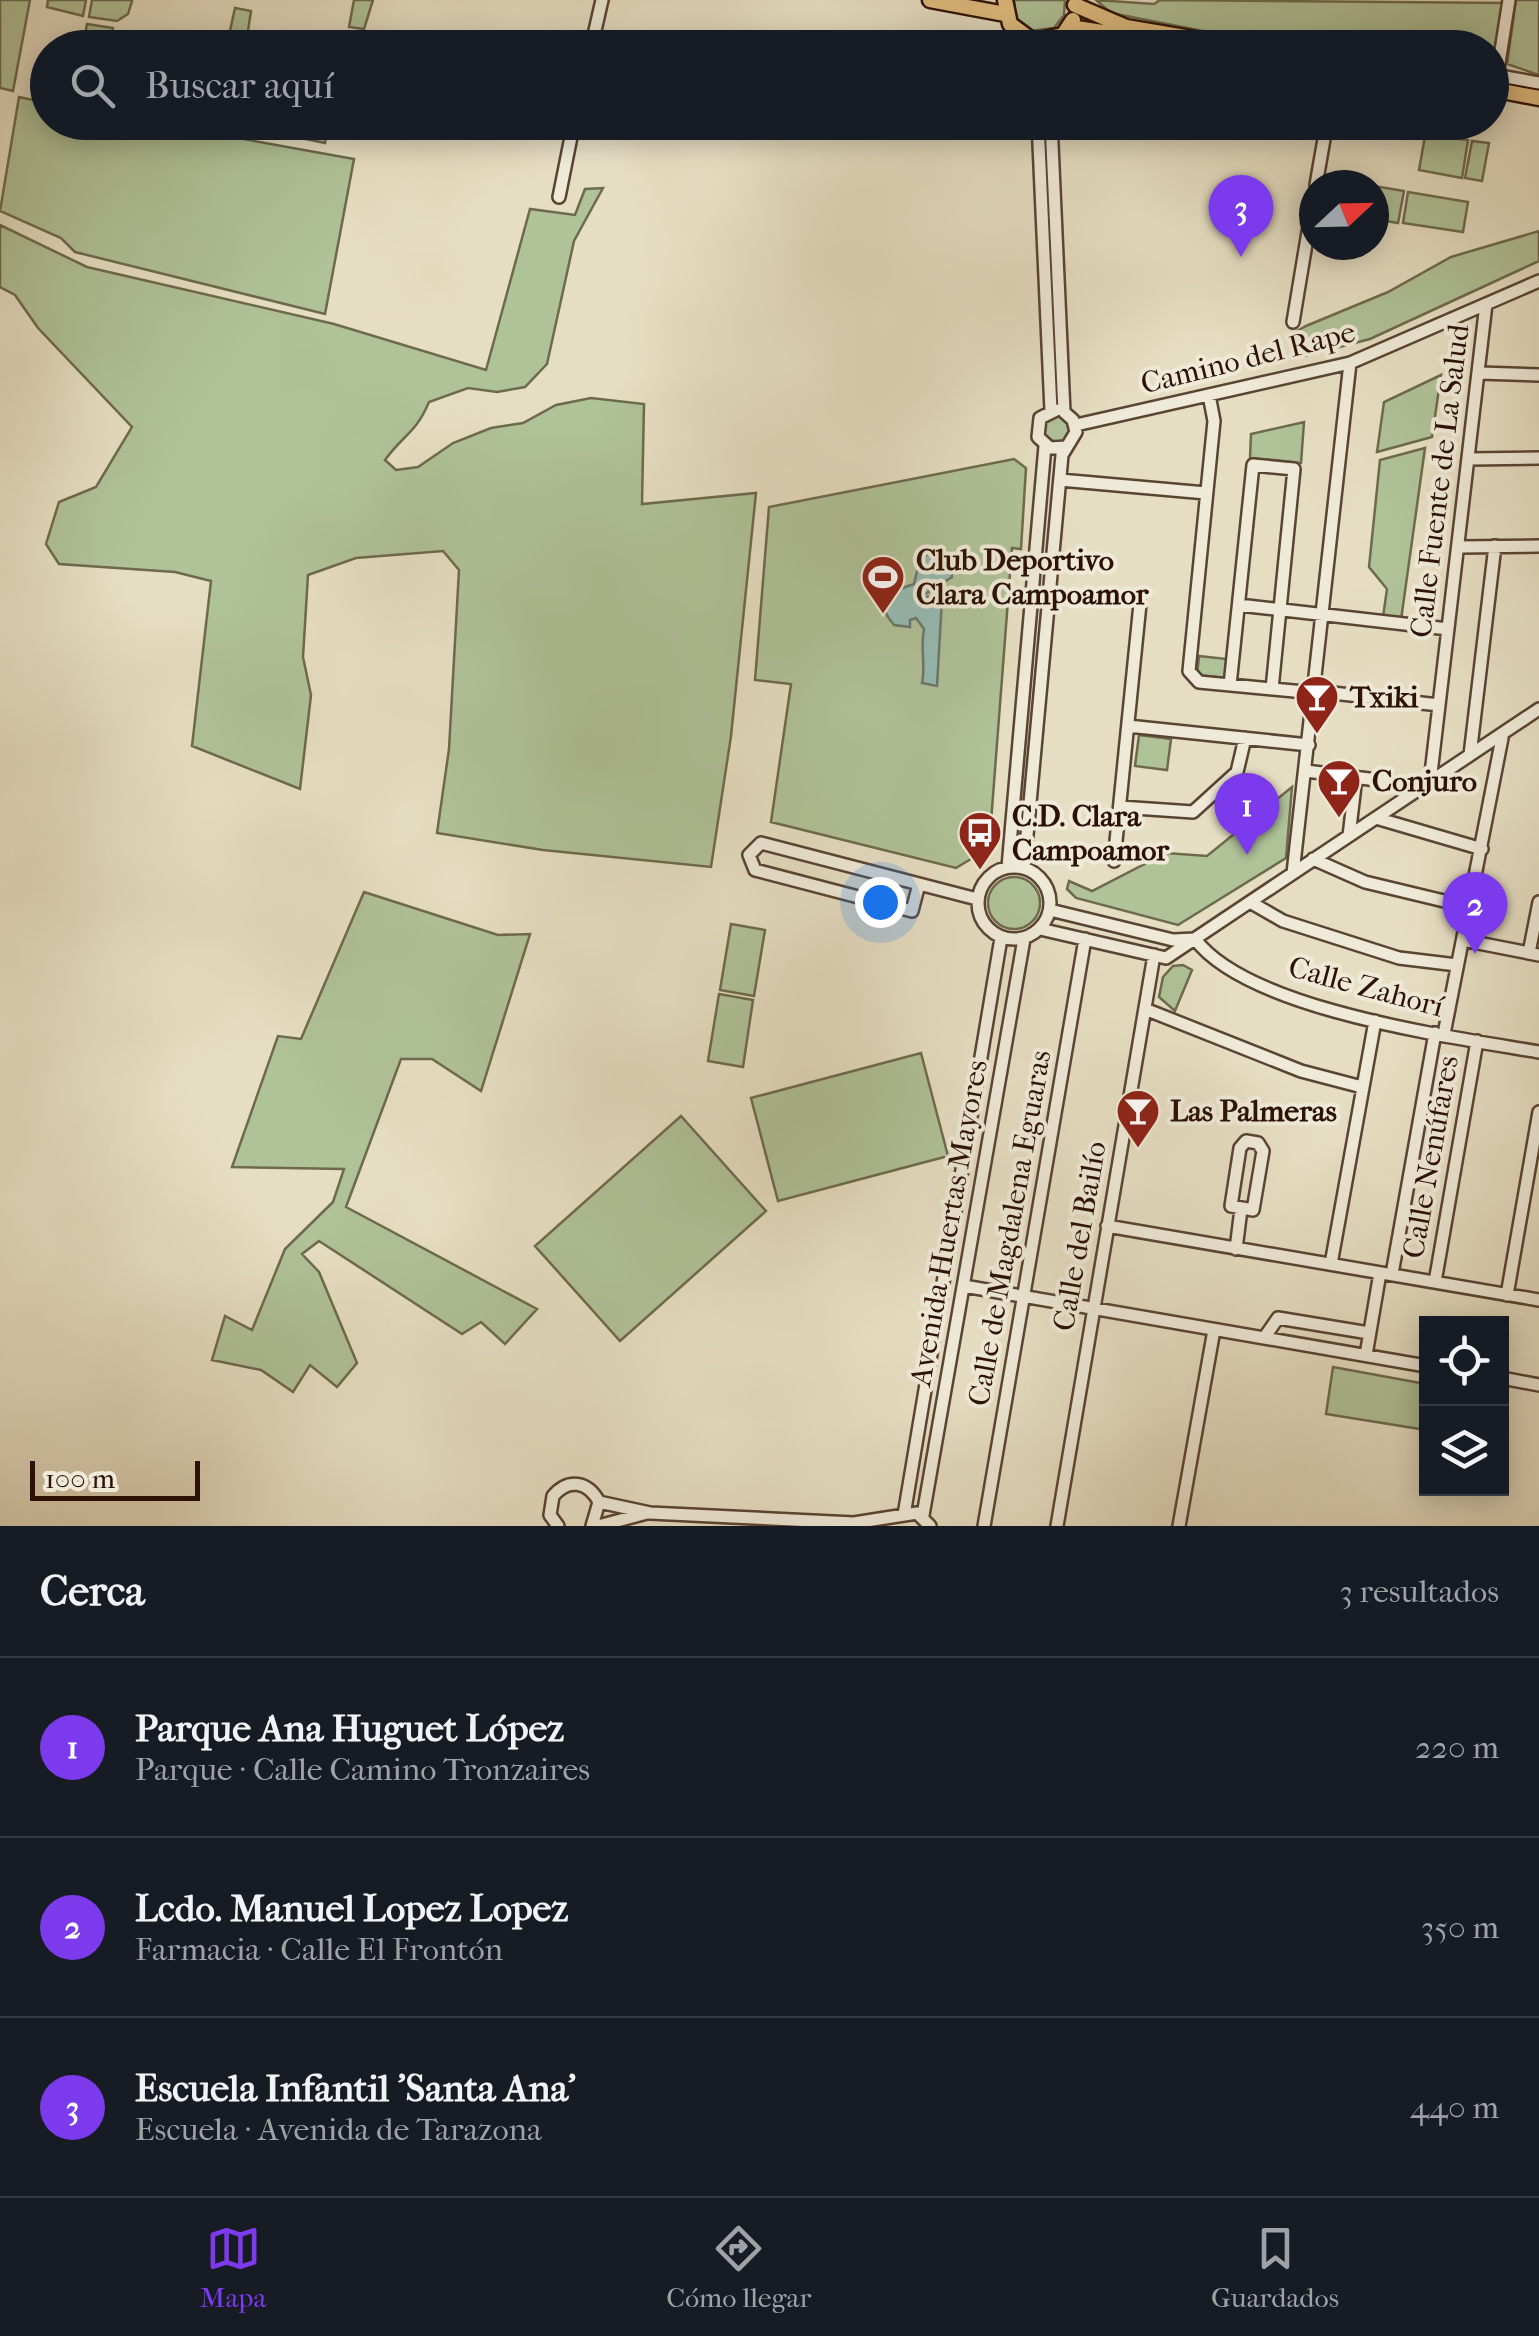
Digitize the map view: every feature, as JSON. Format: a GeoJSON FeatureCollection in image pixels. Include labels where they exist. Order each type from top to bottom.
{"type":"FeatureCollection","features":[{"type":"Feature","properties":{"kind":"main road"},"geometry":{"type":"LineString","coordinates":[[930,0],[1005,7],[1019,30]]}},
{"type":"Feature","properties":{"kind":"main road"},"geometry":{"type":"LineString","coordinates":[[1067,30],[1075,3],[1126,27],[1144,30]]}},
{"type":"Feature","properties":{"kind":"main road"},"geometry":{"type":"LineString","coordinates":[[1070,27],[1089,30]]}},
{"type":"Feature","properties":{"kind":"main road"},"geometry":{"type":"LineString","coordinates":[[1509,86],[1539,98]]}},
{"type":"Feature","properties":{"kind":"main road"},"geometry":{"type":"LineString","coordinates":[[1509,102],[1539,107]]}},
{"type":"Feature","properties":{"kind":"street"},"geometry":{"type":"LineString","coordinates":[[595,30],[602,0]]}},
{"type":"Feature","properties":{"kind":"street"},"geometry":{"type":"LineString","coordinates":[[1503,30],[1509,0]]}},
{"type":"Feature","properties":{"kind":"street"},"geometry":{"type":"LineString","coordinates":[[1509,81],[1539,84]]}},
{"type":"Feature","properties":{"kind":"street"},"geometry":{"type":"LineString","coordinates":[[559,197],[570,140]]}},
{"type":"Feature","properties":{"kind":"street"},"geometry":{"type":"LineString","coordinates":[[1024,868],[1060,480],[1066,447],[1074,438],[1076,426],[1058,411],[1039,140]]}},
{"type":"Feature","properties":{"kind":"street"},"geometry":{"type":"LineString","coordinates":[[1051,140],[1058,411]]}},
{"type":"Feature","properties":{"kind":"street"},"geometry":{"type":"LineString","coordinates":[[1319,170],[1324,140]]}},
{"type":"Feature","properties":{"kind":"street"},"geometry":{"type":"LineString","coordinates":[[1293,322],[1303,260]]}},
{"type":"Feature","properties":{"kind":"street","name":"Camino del Rape"},"geometry":{"type":"LineString","coordinates":[[1076,426],[1350,363],[1539,281]]}},
{"type":"Feature","properties":{"kind":"street","name":"Calle Fuente de La Salud"},"geometry":{"type":"LineString","coordinates":[[1427,784],[1486,304]]}},
{"type":"Feature","properties":{"kind":"street"},"geometry":{"type":"LineString","coordinates":[[1294,873],[1350,363]]}},
{"type":"Feature","properties":{"kind":"street"},"geometry":{"type":"LineString","coordinates":[[1480,373],[1539,375]]}},
{"type":"Feature","properties":{"kind":"street"},"geometry":{"type":"LineString","coordinates":[[1209,395],[1214,421],[1189,671],[1193,679],[1439,706]]}},
{"type":"Feature","properties":{"kind":"street"},"geometry":{"type":"LineString","coordinates":[[1058,411],[1038,424],[1038,437],[1046,446],[1066,447]]}},
{"type":"Feature","properties":{"kind":"street"},"geometry":{"type":"LineString","coordinates":[[1008,867],[1046,446]]}},
{"type":"Feature","properties":{"kind":"street"},"geometry":{"type":"LineString","coordinates":[[1469,459],[1539,458]]}},
{"type":"Feature","properties":{"kind":"street"},"geometry":{"type":"LineString","coordinates":[[1230,685],[1253,465],[1294,469],[1272,689]]}},
{"type":"Feature","properties":{"kind":"street"},"geometry":{"type":"LineString","coordinates":[[1060,480],[1206,493]]}},
{"type":"Feature","properties":{"kind":"street"},"geometry":{"type":"LineString","coordinates":[[1470,755],[1495,546]]}},
{"type":"Feature","properties":{"kind":"street"},"geometry":{"type":"LineString","coordinates":[[1459,547],[1539,546]]}},
{"type":"Feature","properties":{"kind":"street"},"geometry":{"type":"LineString","coordinates":[[1114,861],[1140,604]]}},
{"type":"Feature","properties":{"kind":"street"},"geometry":{"type":"LineString","coordinates":[[1239,605],[1448,629]]}},
{"type":"Feature","properties":{"kind":"street"},"geometry":{"type":"LineString","coordinates":[[1040,930],[1166,958],[1539,709]]}},
{"type":"Feature","properties":{"kind":"street"},"geometry":{"type":"LineString","coordinates":[[1128,726],[1309,745]]}},
{"type":"Feature","properties":{"kind":"street"},"geometry":{"type":"LineString","coordinates":[[1366,1355],[1470,908],[1503,733]]}},
{"type":"Feature","properties":{"kind":"street"},"geometry":{"type":"LineString","coordinates":[[1120,808],[1192,812],[1237,772],[1246,738]]}},
{"type":"Feature","properties":{"kind":"street"},"geometry":{"type":"LineString","coordinates":[[1306,771],[1427,784]]}},
{"type":"Feature","properties":{"kind":"street"},"geometry":{"type":"LineString","coordinates":[[1349,836],[1356,777]]}},
{"type":"Feature","properties":{"kind":"street"},"geometry":{"type":"LineString","coordinates":[[1376,818],[1482,849]]}},
{"type":"Feature","properties":{"kind":"street"},"geometry":{"type":"LineString","coordinates":[[919,884],[912,911],[755,870],[749,854],[761,843],[977,899]]}},
{"type":"Feature","properties":{"kind":"street"},"geometry":{"type":"LineString","coordinates":[[1313,860],[1365,882],[1470,908]]}},
{"type":"Feature","properties":{"kind":"street"},"geometry":{"type":"LineString","coordinates":[[1008,867],[1024,868],[1047,889],[1050,910],[1040,930],[1024,939],[1002,938],[982,923],[977,899],[987,878],[1008,867]]}},
{"type":"Feature","properties":{"kind":"street"},"geometry":{"type":"LineString","coordinates":[[1250,902],[1283,921],[1399,958],[1457,966]]}},
{"type":"Feature","properties":{"kind":"street"},"geometry":{"type":"LineString","coordinates":[[1462,940],[1534,954],[1539,902]]}},
{"type":"Feature","properties":{"kind":"street"},"geometry":{"type":"LineString","coordinates":[[1050,910],[1173,940],[1194,939]]}},
{"type":"Feature","properties":{"kind":"street","name":"Avenida Huertas Mayores"},"geometry":{"type":"LineString","coordinates":[[900,1520],[1002,938]]}},
{"type":"Feature","properties":{"kind":"street","name":"Avenida Huertas Mayores"},"geometry":{"type":"LineString","coordinates":[[926,1521],[1024,939]]}},
{"type":"Feature","properties":{"kind":"street","name":"Calle de Magdalena Eguaras"},"geometry":{"type":"LineString","coordinates":[[984,1526],[1085,939]]}},
{"type":"Feature","properties":{"kind":"street","name":"Calle Zahorí"},"geometry":{"type":"LineString","coordinates":[[1194,939],[1209,958],[1234,974],[1283,994],[1375,1021],[1539,1052]]}},
{"type":"Feature","properties":{"kind":"street","name":"Calle del Bailío"},"geometry":{"type":"LineString","coordinates":[[1057,1526],[1154,955]]}},
{"type":"Feature","properties":{"kind":"street"},"geometry":{"type":"LineString","coordinates":[[1144,1009],[1301,1071],[1362,1087]]}},
{"type":"Feature","properties":{"kind":"street"},"geometry":{"type":"LineString","coordinates":[[1331,1264],[1375,1021]]}},
{"type":"Feature","properties":{"kind":"street","name":"Calle Nenúfares"},"geometry":{"type":"LineString","coordinates":[[1435,1282],[1476,1041]]}},
{"type":"Feature","properties":{"kind":"street"},"geometry":{"type":"LineString","coordinates":[[1508,1294],[1539,1112]]}},
{"type":"Feature","properties":{"kind":"street"},"geometry":{"type":"LineString","coordinates":[[1254,1141],[1262,1151],[1253,1210],[1241,1208],[1230,1206],[1240,1148],[1254,1141]]}},
{"type":"Feature","properties":{"kind":"street"},"geometry":{"type":"LineString","coordinates":[[1236,1249],[1241,1208]]}},
{"type":"Feature","properties":{"kind":"street"},"geometry":{"type":"LineString","coordinates":[[1107,1226],[1539,1300]]}},
{"type":"Feature","properties":{"kind":"street"},"geometry":{"type":"LineString","coordinates":[[964,1286],[1419,1365]]}},
{"type":"Feature","properties":{"kind":"street"},"geometry":{"type":"LineString","coordinates":[[1264,1338],[1278,1318],[1369,1333]]}},
{"type":"Feature","properties":{"kind":"street"},"geometry":{"type":"LineString","coordinates":[[1179,1526],[1214,1330]]}},
{"type":"Feature","properties":{"kind":"street"},"geometry":{"type":"LineString","coordinates":[[1509,1379],[1539,1385]]}},
{"type":"Feature","properties":{"kind":"street"},"geometry":{"type":"LineString","coordinates":[[558,1526],[550,1505],[559,1488],[578,1484],[587,1487],[598,1502],[650,1513],[856,1525],[926,1521]]}},
{"type":"Feature","properties":{"kind":"street"},"geometry":{"type":"LineString","coordinates":[[598,1502],[595,1526],[650,1513]]}},
{"type":"Feature","properties":{"kind":"green space"},"geometry":{"type":"Polygon","coordinates":[[[0,0],[30,0],[13,91],[0,88],[0,0]]]}},
{"type":"Feature","properties":{"kind":"green space"},"geometry":{"type":"Polygon","coordinates":[[[48,0],[86,0],[83,16],[47,7],[48,0]]]}},
{"type":"Feature","properties":{"kind":"green space"},"geometry":{"type":"Polygon","coordinates":[[[92,0],[132,1],[128,14],[117,21],[89,17],[92,0]]]}},
{"type":"Feature","properties":{"kind":"green space"},"geometry":{"type":"Polygon","coordinates":[[[354,0],[373,0],[364,29],[349,27],[354,0]]]}},
{"type":"Feature","properties":{"kind":"green space"},"geometry":{"type":"Polygon","coordinates":[[[1014,0],[1065,0],[1064,15],[1054,28],[1028,30],[1016,19],[1014,0]]]}},
{"type":"Feature","properties":{"kind":"green space"},"geometry":{"type":"Polygon","coordinates":[[[1096,0],[1154,4],[1160,0],[1507,3],[1501,30],[1198,30],[1111,13],[1096,0]]]}},
{"type":"Feature","properties":{"kind":"green space"},"geometry":{"type":"Polygon","coordinates":[[[1516,0],[1539,0],[1539,75],[1509,65],[1516,0]]]}},
{"type":"Feature","properties":{"kind":"green space"},"geometry":{"type":"Polygon","coordinates":[[[235,8],[251,11],[248,30],[230,30],[235,8]]]}},
{"type":"Feature","properties":{"kind":"green space"},"geometry":{"type":"Polygon","coordinates":[[[87,24],[113,28],[113,30],[86,30],[87,24]]]}},
{"type":"Feature","properties":{"kind":"green space"},"geometry":{"type":"Polygon","coordinates":[[[19,97],[30,99],[30,140],[249,140],[354,159],[325,314],[75,252],[61,238],[0,211],[19,97]]]}},
{"type":"Feature","properties":{"kind":"green space"},"geometry":{"type":"Polygon","coordinates":[[[1424,140],[1468,140],[1462,178],[1419,170],[1424,140]]]}},
{"type":"Feature","properties":{"kind":"green space"},"geometry":{"type":"Polygon","coordinates":[[[1472,141],[1489,143],[1482,181],[1465,178],[1472,141]]]}},
{"type":"Feature","properties":{"kind":"green space"},"geometry":{"type":"Polygon","coordinates":[[[603,188],[574,241],[547,364],[525,387],[497,392],[468,388],[429,402],[414,427],[385,460],[396,470],[418,467],[453,443],[491,428],[523,423],[556,405],[591,398],[644,404],[642,504],[756,493],[731,736],[711,867],[543,850],[437,833],[449,749],[459,570],[443,551],[356,558],[308,575],[303,657],[311,695],[300,789],[192,746],[211,581],[175,572],[59,564],[46,544],[59,502],[96,487],[132,427],[38,328],[15,295],[0,287],[0,225],[87,267],[334,324],[486,370],[530,209],[575,215],[585,189],[603,188]]]}},
{"type":"Feature","properties":{"kind":"green space"},"geometry":{"type":"Polygon","coordinates":[[[1389,188],[1404,191],[1398,223],[1389,222],[1389,188]]]}},
{"type":"Feature","properties":{"kind":"green space"},"geometry":{"type":"Polygon","coordinates":[[[1408,192],[1468,202],[1463,232],[1403,223],[1408,192]]]}},
{"type":"Feature","properties":{"kind":"green space"},"geometry":{"type":"Polygon","coordinates":[[[1539,231],[1539,261],[1370,339],[1293,359],[1297,331],[1306,326],[1388,292],[1451,257],[1539,231]]]}},
{"type":"Feature","properties":{"kind":"green space"},"geometry":{"type":"Polygon","coordinates":[[[1441,375],[1432,437],[1377,452],[1384,402],[1441,375]]]}},
{"type":"Feature","properties":{"kind":"green space"},"geometry":{"type":"Polygon","coordinates":[[[1057,416],[1067,420],[1071,430],[1067,440],[1057,444],[1047,440],[1043,430],[1047,420],[1057,416]]]}},
{"type":"Feature","properties":{"kind":"green space"},"geometry":{"type":"Polygon","coordinates":[[[1304,422],[1301,463],[1250,458],[1251,434],[1304,422]]]}},
{"type":"Feature","properties":{"kind":"green space"},"geometry":{"type":"Polygon","coordinates":[[[1425,448],[1401,620],[1383,617],[1387,589],[1369,567],[1380,460],[1425,448]]]}},
{"type":"Feature","properties":{"kind":"green space","name":"Club Deportivo Clara Campoamor"},"geometry":{"type":"Polygon","coordinates":[[[1014,459],[1026,468],[1021,549],[1012,548],[989,848],[956,868],[771,822],[791,684],[755,680],[769,507],[1014,459]]]}},
{"type":"Feature","properties":{"kind":"green space"},"geometry":{"type":"Polygon","coordinates":[[[1199,656],[1227,659],[1225,678],[1197,675],[1199,656]]]}},
{"type":"Feature","properties":{"kind":"green space"},"geometry":{"type":"Polygon","coordinates":[[[1139,735],[1171,739],[1167,770],[1135,766],[1139,735]]]}},
{"type":"Feature","properties":{"kind":"green space"},"geometry":{"type":"Polygon","coordinates":[[[1292,787],[1286,858],[1178,925],[1076,898],[1067,889],[1069,881],[1092,891],[1166,853],[1207,856],[1292,787]]]}},
{"type":"Feature","properties":{"kind":"green space"},"geometry":{"type":"Polygon","coordinates":[[[1014,877],[1032,885],[1040,903],[1032,921],[1014,929],[996,921],[988,903],[996,885],[1014,877]]]}},
{"type":"Feature","properties":{"kind":"green space"},"geometry":{"type":"Polygon","coordinates":[[[364,892],[498,935],[530,934],[481,1091],[432,1059],[401,1059],[346,1207],[537,1309],[505,1344],[481,1322],[462,1334],[319,1241],[302,1254],[319,1272],[357,1363],[337,1387],[310,1365],[293,1392],[261,1370],[212,1360],[225,1316],[252,1330],[285,1249],[333,1202],[344,1169],[232,1167],[278,1036],[301,1039],[364,892]]]}},
{"type":"Feature","properties":{"kind":"green space"},"geometry":{"type":"Polygon","coordinates":[[[731,924],[765,930],[754,996],[720,990],[731,924]]]}},
{"type":"Feature","properties":{"kind":"green space"},"geometry":{"type":"Polygon","coordinates":[[[1183,965],[1192,970],[1175,1011],[1159,997],[1163,977],[1173,966],[1183,965]]]}},
{"type":"Feature","properties":{"kind":"green space"},"geometry":{"type":"Polygon","coordinates":[[[719,994],[753,1000],[743,1067],[708,1061],[719,994]]]}},
{"type":"Feature","properties":{"kind":"green space"},"geometry":{"type":"Polygon","coordinates":[[[921,1053],[948,1156],[778,1201],[751,1098],[921,1053]]]}},
{"type":"Feature","properties":{"kind":"green space"},"geometry":{"type":"Polygon","coordinates":[[[681,1116],[766,1211],[620,1341],[535,1246],[681,1116]]]}},
{"type":"Feature","properties":{"kind":"green space"},"geometry":{"type":"Polygon","coordinates":[[[1333,1367],[1419,1383],[1419,1429],[1326,1414],[1333,1367]]]}},
{"type":"Feature","properties":{"kind":"water"},"geometry":{"type":"Polygon","coordinates":[[[930,553],[951,567],[952,577],[922,596],[942,599],[937,686],[922,683],[924,629],[916,618],[910,620],[910,627],[894,625],[884,606],[888,593],[914,584],[920,559],[930,553]]]}},
{"type":"Feature","properties":{"kind":"place","name":"Escuela Infantil 'Santa Ana'"},"geometry":{"type":"Point","coordinates":[1241,257]}},
{"type":"Feature","properties":{"kind":"place","name":"Club Deportivo Clara Campoamor"},"geometry":{"type":"Point","coordinates":[883,615]}},
{"type":"Feature","properties":{"kind":"place","name":"Txiki"},"geometry":{"type":"Point","coordinates":[1317,735]}},
{"type":"Feature","properties":{"kind":"place","name":"Conjuro"},"geometry":{"type":"Point","coordinates":[1339,819]}},
{"type":"Feature","properties":{"kind":"place","name":"Parque Ana Huguet López"},"geometry":{"type":"Point","coordinates":[1247,855]}},
{"type":"Feature","properties":{"kind":"place","name":"C.D. Clara Campoamor"},"geometry":{"type":"Point","coordinates":[980,871]}},
{"type":"Feature","properties":{"kind":"place","name":"Lcdo. Manuel Lopez Lopez"},"geometry":{"type":"Point","coordinates":[1475,954]}},
{"type":"Feature","properties":{"kind":"place","name":"Las Palmeras"},"geometry":{"type":"Point","coordinates":[1138,1149]}}]}
